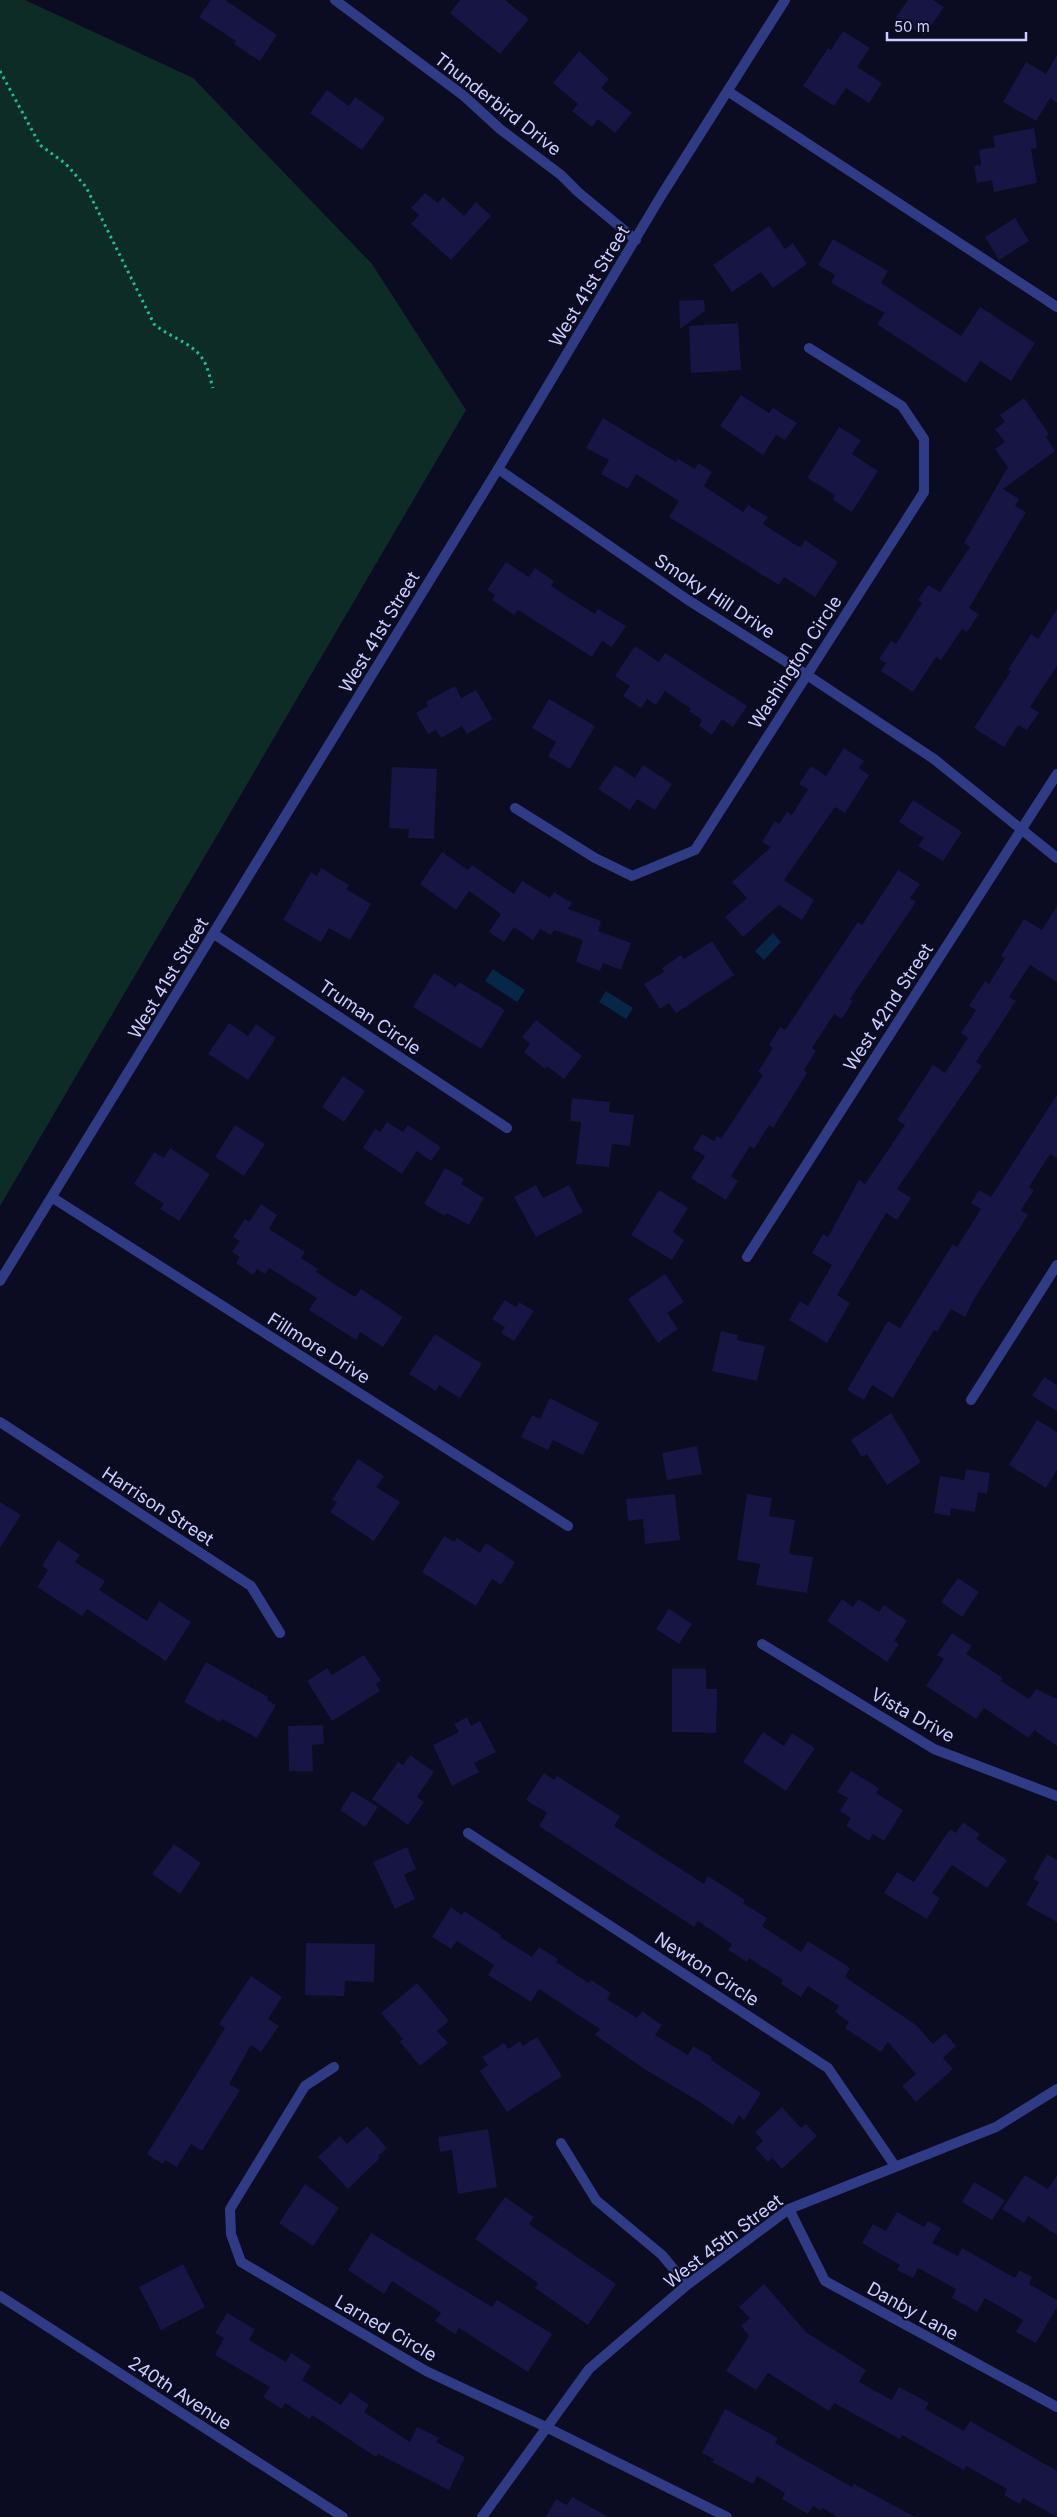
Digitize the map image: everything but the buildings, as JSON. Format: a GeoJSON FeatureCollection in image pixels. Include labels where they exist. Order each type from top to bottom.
{"type":"FeatureCollection","features":[{"type":"Feature","properties":{"kind":"street","name":"Thunderbird Drive"},"geometry":{"type":"LineString","coordinates":[[335,0],[464,96],[500,129],[561,175],[578,192],[636,240]]}},
{"type":"Feature","properties":{"kind":"street","name":"West 41st Street"},"geometry":{"type":"LineString","coordinates":[[0,1281],[53,1198],[636,240],[785,0]]}},
{"type":"Feature","properties":{"kind":"street"},"geometry":{"type":"LineString","coordinates":[[729,92],[1057,307]]}},
{"type":"Feature","properties":{"kind":"street","name":"Washington Circle"},"geometry":{"type":"LineString","coordinates":[[515,808],[596,858],[632,876],[695,850],[924,492],[924,439],[902,406],[809,348]]}},
{"type":"Feature","properties":{"kind":"street","name":"Smoky Hill Drive"},"geometry":{"type":"LineString","coordinates":[[498,469],[688,600],[807,675],[934,760],[1057,858]]}},
{"type":"Feature","properties":{"kind":"street","name":"West 42nd Street"},"geometry":{"type":"LineString","coordinates":[[748,1257],[1057,774]]}},
{"type":"Feature","properties":{"kind":"street","name":"Truman Circle"},"geometry":{"type":"LineString","coordinates":[[214,934],[507,1128]]}},
{"type":"Feature","properties":{"kind":"street","name":"Fillmore Drive"},"geometry":{"type":"LineString","coordinates":[[53,1198],[568,1526]]}},
{"type":"Feature","properties":{"kind":"street"},"geometry":{"type":"LineString","coordinates":[[971,1400],[1057,1265]]}},
{"type":"Feature","properties":{"kind":"street","name":"Harrison Street"},"geometry":{"type":"LineString","coordinates":[[0,1422],[251,1586],[280,1633]]}},
{"type":"Feature","properties":{"kind":"street","name":"Vista Drive"},"geometry":{"type":"LineString","coordinates":[[762,1644],[934,1749],[1057,1796]]}},
{"type":"Feature","properties":{"kind":"street","name":"Newton Circle"},"geometry":{"type":"LineString","coordinates":[[468,1833],[828,2068],[895,2166]]}},
{"type":"Feature","properties":{"kind":"street","name":"Larned Circle"},"geometry":{"type":"LineString","coordinates":[[334,2068],[305,2086],[230,2209],[231,2234],[241,2262],[426,2371],[546,2427],[727,2517]]}},
{"type":"Feature","properties":{"kind":"street","name":"West 45th Street"},"geometry":{"type":"LineString","coordinates":[[482,2517],[589,2369],[688,2285],[789,2209],[996,2126],[1057,2089]]}},
{"type":"Feature","properties":{"kind":"street"},"geometry":{"type":"LineString","coordinates":[[561,2143],[596,2200],[662,2255],[688,2285]]}},
{"type":"Feature","properties":{"kind":"street","name":"Danby Lane"},"geometry":{"type":"LineString","coordinates":[[789,2209],[825,2281],[1057,2407]]}},
{"type":"Feature","properties":{"kind":"street","name":"240th Avenue"},"geometry":{"type":"LineString","coordinates":[[0,2296],[343,2517]]}},
{"type":"Feature","properties":{"kind":"path"},"geometry":{"type":"LineString","coordinates":[[0,71],[40,145],[66,164],[86,187],[154,324],[165,333],[193,348],[204,360],[213,388]]}},
{"type":"Feature","properties":{"kind":"green space"},"geometry":{"type":"Polygon","coordinates":[[[0,0],[25,0],[193,78],[372,264],[466,410],[0,1206],[0,0]]]}},
{"type":"Feature","properties":{"kind":"water"},"geometry":{"type":"Polygon","coordinates":[[[773,933],[781,942],[764,960],[755,951],[773,933]]]}},
{"type":"Feature","properties":{"kind":"water"},"geometry":{"type":"Polygon","coordinates":[[[493,969],[525,990],[517,1002],[485,981],[493,969]]]}},
{"type":"Feature","properties":{"kind":"water"},"geometry":{"type":"Polygon","coordinates":[[[606,991],[633,1008],[626,1019],[599,1002],[606,991]]]}}]}
